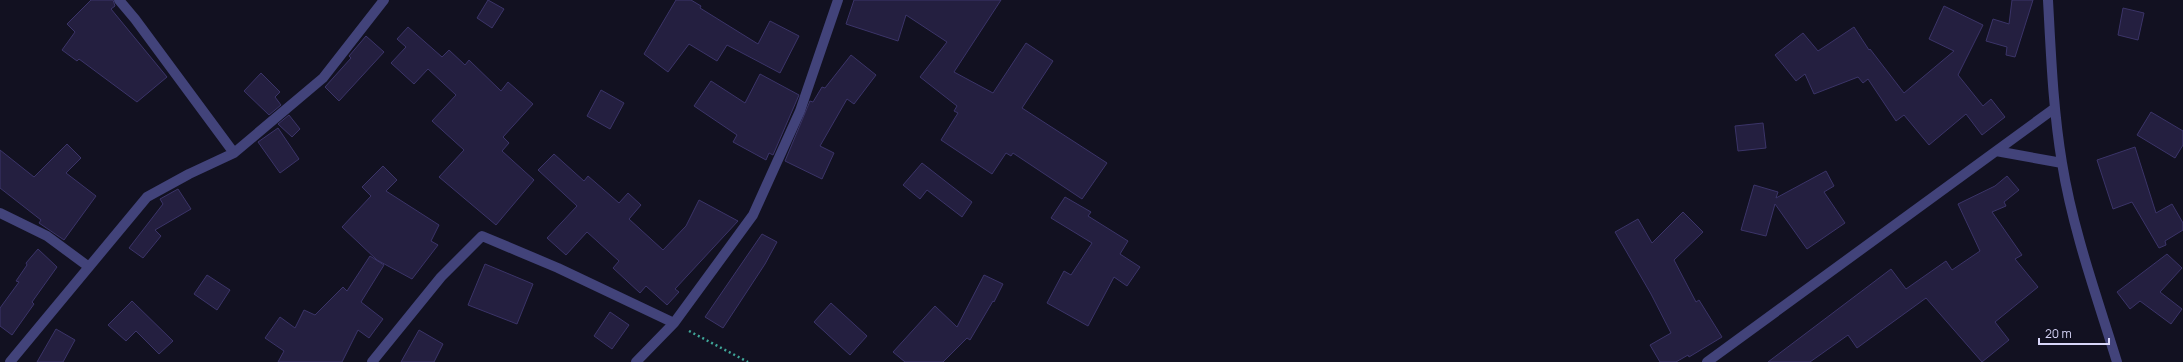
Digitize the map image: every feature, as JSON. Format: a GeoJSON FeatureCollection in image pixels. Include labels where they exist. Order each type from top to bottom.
{"type":"FeatureCollection","features":[{"type":"Feature","properties":{"kind":"street"},"geometry":{"type":"LineString","coordinates":[[119,0],[135,19],[234,153]]}},
{"type":"Feature","properties":{"kind":"street"},"geometry":{"type":"LineString","coordinates":[[10,362],[147,197],[188,174],[234,153],[323,78],[384,0]]}},
{"type":"Feature","properties":{"kind":"street"},"geometry":{"type":"LineString","coordinates":[[636,362],[674,323],[753,215],[800,111],[838,0]]}},
{"type":"Feature","properties":{"kind":"street"},"geometry":{"type":"LineString","coordinates":[[2048,0],[2055,108],[2062,163],[2076,228],[2117,362]]}},
{"type":"Feature","properties":{"kind":"street"},"geometry":{"type":"LineString","coordinates":[[1707,362],[2055,108]]}},
{"type":"Feature","properties":{"kind":"street"},"geometry":{"type":"LineString","coordinates":[[1996,151],[2062,163]]}},
{"type":"Feature","properties":{"kind":"street"},"geometry":{"type":"LineString","coordinates":[[0,213],[46,236],[89,267]]}},
{"type":"Feature","properties":{"kind":"street"},"geometry":{"type":"LineString","coordinates":[[372,362],[441,277],[482,236],[558,268],[674,323]]}},
{"type":"Feature","properties":{"kind":"path"},"geometry":{"type":"LineString","coordinates":[[674,323],[748,362]]}},
{"type":"Feature","properties":{"kind":"building"},"geometry":{"type":"Polygon","coordinates":[[[91,0],[113,0],[115,6],[111,9],[167,77],[137,102],[79,59],[77,61],[62,50],[75,32],[67,24],[91,0]]]}},
{"type":"Feature","properties":{"kind":"building"},"geometry":{"type":"Polygon","coordinates":[[[488,0],[504,9],[492,28],[477,18],[488,0]]]}},
{"type":"Feature","properties":{"kind":"building"},"geometry":{"type":"Polygon","coordinates":[[[676,0],[691,0],[701,6],[700,8],[758,44],[770,21],[799,36],[780,73],[727,45],[717,61],[689,44],[668,72],[644,54],[676,0]]]}},
{"type":"Feature","properties":{"kind":"building"},"geometry":{"type":"Polygon","coordinates":[[[854,0],[1001,0],[954,72],[993,93],[1026,43],[1053,61],[1022,108],[1107,163],[1082,199],[1013,153],[1011,156],[1006,153],[992,174],[941,140],[958,113],[954,111],[957,106],[920,77],[947,42],[906,15],[898,41],[846,24],[854,0]]]}},
{"type":"Feature","properties":{"kind":"building"},"geometry":{"type":"Polygon","coordinates":[[[2012,0],[2033,0],[2015,57],[2006,55],[2007,47],[1986,41],[1993,19],[2009,24],[2012,0]]]}},
{"type":"Feature","properties":{"kind":"building"},"geometry":{"type":"Polygon","coordinates":[[[1944,6],[1983,25],[1958,75],[1983,106],[1991,99],[2005,117],[1982,135],[1966,114],[1929,145],[1904,115],[1896,121],[1868,79],[1863,83],[1858,77],[1814,94],[1805,74],[1796,81],[1775,55],[1803,33],[1818,51],[1854,27],[1869,50],[1870,49],[1904,93],[1954,51],[1929,39],[1944,6]]]}},
{"type":"Feature","properties":{"kind":"building"},"geometry":{"type":"Polygon","coordinates":[[[2123,8],[2144,13],[2138,40],[2118,35],[2123,8]]]}},
{"type":"Feature","properties":{"kind":"building"},"geometry":{"type":"Polygon","coordinates":[[[408,27],[442,57],[449,50],[465,65],[469,60],[501,91],[508,82],[533,104],[503,137],[509,143],[502,151],[534,180],[496,225],[439,177],[464,150],[432,121],[456,95],[428,69],[414,84],[391,63],[406,47],[397,39],[408,27]]]}},
{"type":"Feature","properties":{"kind":"building"},"geometry":{"type":"Polygon","coordinates":[[[366,36],[384,52],[339,101],[325,87],[351,58],[349,56],[366,36]]]}},
{"type":"Feature","properties":{"kind":"building"},"geometry":{"type":"Polygon","coordinates":[[[851,55],[876,75],[854,104],[847,99],[820,146],[834,153],[822,179],[785,161],[810,101],[813,102],[822,87],[825,88],[851,55]]]}},
{"type":"Feature","properties":{"kind":"building"},"geometry":{"type":"Polygon","coordinates":[[[261,73],[280,92],[275,97],[281,105],[269,115],[244,91],[261,73]]]}},
{"type":"Feature","properties":{"kind":"building"},"geometry":{"type":"Polygon","coordinates":[[[760,74],[799,95],[773,155],[769,153],[766,160],[733,142],[737,135],[694,106],[711,81],[745,103],[760,74]]]}},
{"type":"Feature","properties":{"kind":"building"},"geometry":{"type":"Polygon","coordinates":[[[601,90],[624,103],[610,129],[587,116],[601,90]]]}},
{"type":"Feature","properties":{"kind":"building"},"geometry":{"type":"Polygon","coordinates":[[[2151,112],[2183,131],[2183,145],[2175,158],[2137,135],[2151,112]]]}},
{"type":"Feature","properties":{"kind":"building"},"geometry":{"type":"Polygon","coordinates":[[[289,115],[300,129],[292,137],[278,124],[289,115]]]}},
{"type":"Feature","properties":{"kind":"building"},"geometry":{"type":"Polygon","coordinates":[[[1763,123],[1766,148],[1738,151],[1735,126],[1763,123]]]}},
{"type":"Feature","properties":{"kind":"building"},"geometry":{"type":"Polygon","coordinates":[[[278,128],[299,159],[280,173],[258,142],[278,128]]]}},
{"type":"Feature","properties":{"kind":"building"},"geometry":{"type":"Polygon","coordinates":[[[67,144],[81,158],[66,173],[96,196],[64,240],[39,223],[41,220],[0,188],[0,150],[34,177],[67,144]]]}},
{"type":"Feature","properties":{"kind":"building"},"geometry":{"type":"Polygon","coordinates":[[[2135,147],[2156,213],[2172,204],[2183,223],[2183,230],[2165,241],[2166,245],[2159,248],[2132,202],[2113,209],[2097,160],[2135,147]]]}},
{"type":"Feature","properties":{"kind":"building"},"geometry":{"type":"Polygon","coordinates":[[[554,154],[584,181],[588,176],[619,203],[628,193],[641,205],[629,219],[663,250],[686,226],[699,200],[738,221],[675,289],[679,292],[667,305],[646,286],[640,293],[613,268],[619,261],[587,232],[566,255],[547,238],[577,206],[538,170],[554,154]]]}},
{"type":"Feature","properties":{"kind":"building"},"geometry":{"type":"Polygon","coordinates":[[[922,163],[972,202],[962,217],[927,190],[920,199],[903,185],[922,163]]]}},
{"type":"Feature","properties":{"kind":"building"},"geometry":{"type":"Polygon","coordinates":[[[383,166],[397,180],[386,191],[439,225],[431,241],[438,245],[412,279],[377,260],[342,227],[371,196],[362,187],[383,166]]]}},
{"type":"Feature","properties":{"kind":"building"},"geometry":{"type":"Polygon","coordinates":[[[1826,171],[1834,186],[1824,192],[1845,223],[1807,249],[1775,204],[1766,236],[1741,230],[1754,185],[1778,192],[1776,198],[1826,171]]]}},
{"type":"Feature","properties":{"kind":"building"},"geometry":{"type":"Polygon","coordinates":[[[2007,176],[2019,190],[2004,202],[2006,206],[1992,212],[2022,255],[2015,259],[2038,287],[1995,322],[2009,340],[1982,362],[1926,298],[1857,348],[1848,335],[1810,362],[1768,362],[1891,269],[1906,289],[1946,261],[1952,270],[1980,251],[1958,204],[1995,186],[2007,176]]]}},
{"type":"Feature","properties":{"kind":"building"},"geometry":{"type":"Polygon","coordinates":[[[178,189],[191,209],[155,230],[161,236],[143,258],[129,248],[163,204],[160,199],[178,189]]]}},
{"type":"Feature","properties":{"kind":"building"},"geometry":{"type":"Polygon","coordinates":[[[1065,197],[1091,212],[1088,216],[1128,241],[1120,254],[1140,267],[1127,286],[1114,277],[1088,326],[1047,303],[1064,271],[1071,275],[1092,243],[1051,218],[1065,197]]]}},
{"type":"Feature","properties":{"kind":"building"},"geometry":{"type":"Polygon","coordinates":[[[1683,212],[1703,232],[1674,260],[1696,302],[1699,300],[1722,337],[1689,357],[1688,355],[1676,362],[1660,362],[1650,345],[1671,333],[1651,294],[1615,232],[1638,219],[1652,243],[1683,212]]]}},
{"type":"Feature","properties":{"kind":"building"},"geometry":{"type":"Polygon","coordinates":[[[762,234],[777,242],[765,264],[723,328],[705,317],[762,234]]]}},
{"type":"Feature","properties":{"kind":"building"},"geometry":{"type":"Polygon","coordinates":[[[38,249],[57,267],[32,302],[34,304],[12,335],[0,326],[0,308],[19,282],[16,281],[27,265],[26,263],[38,249]]]}},
{"type":"Feature","properties":{"kind":"building"},"geometry":{"type":"Polygon","coordinates":[[[2167,254],[2182,268],[2160,292],[2182,309],[2171,324],[2140,301],[2130,309],[2117,292],[2167,254]]]}},
{"type":"Feature","properties":{"kind":"building"},"geometry":{"type":"Polygon","coordinates":[[[370,256],[384,265],[361,302],[383,319],[369,338],[358,330],[342,362],[278,362],[284,351],[265,338],[280,317],[295,328],[304,310],[315,315],[343,287],[347,291],[370,256]]]}},
{"type":"Feature","properties":{"kind":"building"},"geometry":{"type":"Polygon","coordinates":[[[485,264],[533,284],[517,324],[468,305],[485,264]]]}},
{"type":"Feature","properties":{"kind":"building"},"geometry":{"type":"Polygon","coordinates":[[[207,275],[230,290],[217,310],[194,294],[207,275]]]}},
{"type":"Feature","properties":{"kind":"building"},"geometry":{"type":"Polygon","coordinates":[[[984,275],[1003,284],[994,302],[993,301],[970,340],[967,338],[943,362],[905,362],[893,352],[935,306],[957,327],[984,275]]]}},
{"type":"Feature","properties":{"kind":"building"},"geometry":{"type":"Polygon","coordinates":[[[132,301],[173,341],[159,354],[136,331],[126,341],[108,325],[132,301]]]}},
{"type":"Feature","properties":{"kind":"building"},"geometry":{"type":"Polygon","coordinates":[[[831,303],[867,336],[850,355],[814,322],[831,303]]]}},
{"type":"Feature","properties":{"kind":"building"},"geometry":{"type":"Polygon","coordinates":[[[610,312],[629,325],[612,349],[594,336],[610,312]]]}},
{"type":"Feature","properties":{"kind":"building"},"geometry":{"type":"Polygon","coordinates":[[[56,329],[75,340],[63,362],[37,362],[56,329]]]}},
{"type":"Feature","properties":{"kind":"building"},"geometry":{"type":"Polygon","coordinates":[[[419,330],[443,344],[434,362],[401,362],[419,330]]]}}]}
